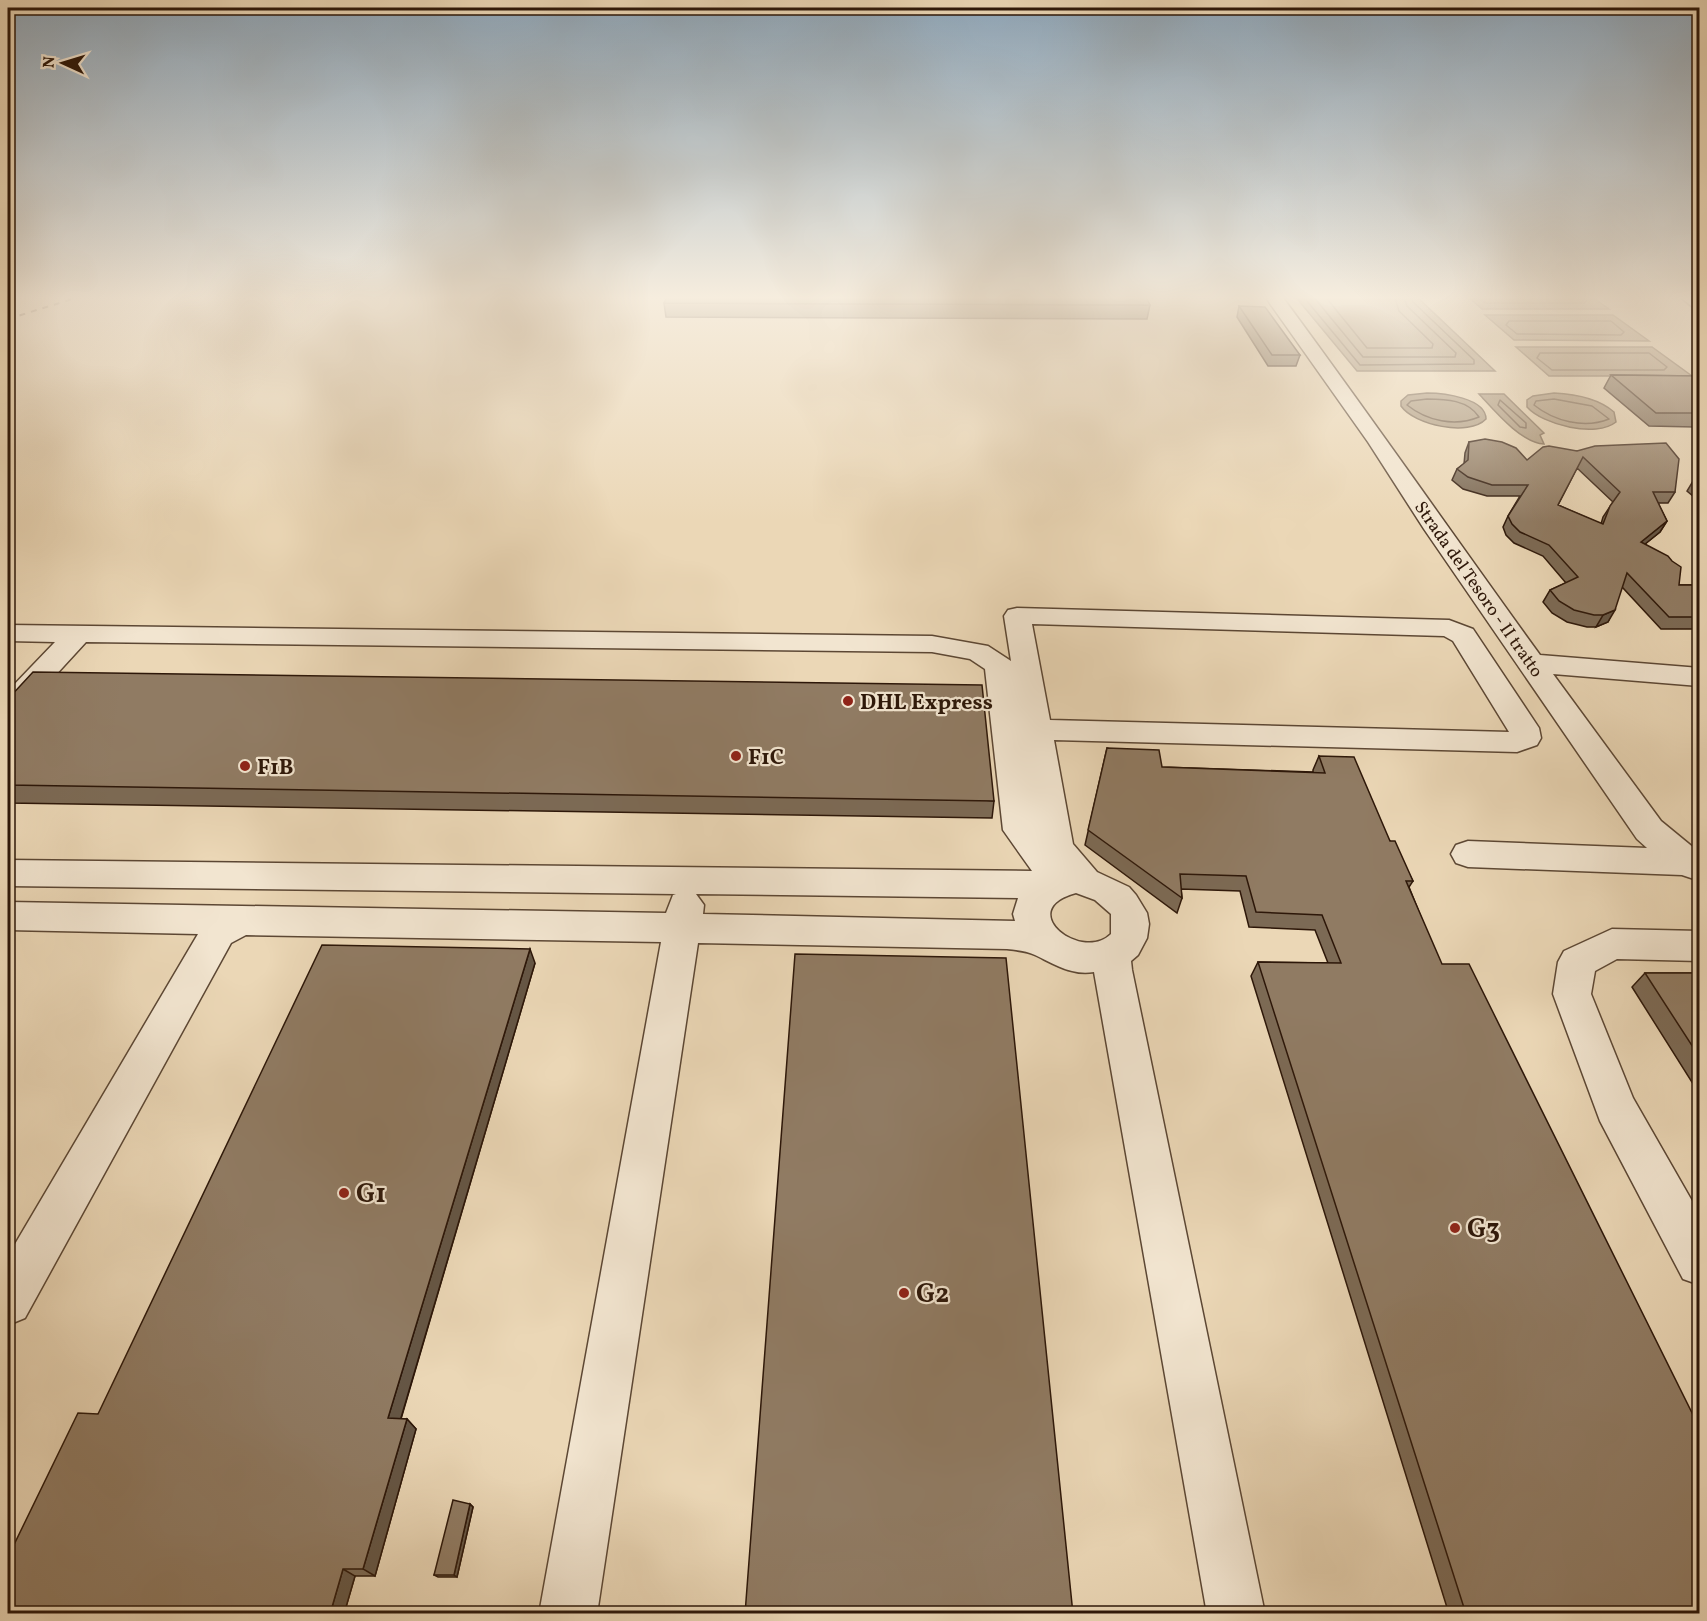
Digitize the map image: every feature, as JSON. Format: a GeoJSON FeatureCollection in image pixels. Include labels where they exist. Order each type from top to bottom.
{"type":"FeatureCollection","features":[{"type":"Feature","properties":{"kind":"street","name":"Strada del Tesoro - II tratto"},"geometry":{"type":"LineString","coordinates":[[1327,371],[1649,830],[1693,865]]}},
{"type":"Feature","properties":{"kind":"street"},"geometry":{"type":"LineString","coordinates":[[1037,730],[1517,742],[1526,738],[1524,728],[1464,635],[1449,628],[1017,615],[1057,848],[1072,881]]}},
{"type":"Feature","properties":{"kind":"street"},"geometry":{"type":"LineString","coordinates":[[8,633],[932,644],[978,652],[999,665],[1020,830],[1072,881]]}},
{"type":"Feature","properties":{"kind":"street"},"geometry":{"type":"LineString","coordinates":[[8,708],[78,633]]}},
{"type":"Feature","properties":{"kind":"street"},"geometry":{"type":"LineString","coordinates":[[1530,663],[1699,677]]}},
{"type":"Feature","properties":{"kind":"street"},"geometry":{"type":"LineString","coordinates":[[1468,854],[1693,865]]}},
{"type":"Feature","properties":{"kind":"street"},"geometry":{"type":"LineString","coordinates":[[8,873],[1025,885],[1072,881],[1104,887],[1120,899],[1128,912],[1132,925],[1129,938],[1112,954],[1087,959],[1069,956],[1041,940],[1034,929],[1030,910],[1040,892],[1072,881]]}},
{"type":"Feature","properties":{"kind":"street"},"geometry":{"type":"LineString","coordinates":[[568,1614],[690,881]]}},
{"type":"Feature","properties":{"kind":"street"},"geometry":{"type":"LineString","coordinates":[[8,916],[1006,934],[1041,940]]}},
{"type":"Feature","properties":{"kind":"street"},"geometry":{"type":"LineString","coordinates":[[8,1301],[218,933],[241,920]]}},
{"type":"Feature","properties":{"kind":"street"},"geometry":{"type":"LineString","coordinates":[[1700,946],[1612,944],[1577,962],[1572,994],[1615,1107],[1700,1262]]}},
{"type":"Feature","properties":{"kind":"street"},"geometry":{"type":"LineString","coordinates":[[1112,954],[1236,1614]]}},
{"type":"Feature","properties":{"kind":"water"},"geometry":{"type":"Polygon","coordinates":[[[1357,371],[1495,371],[1357,371],[1357,371]]]}},
{"type":"Feature","properties":{"kind":"water"},"geometry":{"type":"Polygon","coordinates":[[[1543,371],[1685,371],[1692,376],[1549,376],[1543,371]]]}},
{"type":"Feature","properties":{"kind":"water"},"geometry":{"type":"Polygon","coordinates":[[[1427,393],[1463,398],[1479,406],[1486,419],[1478,424],[1455,428],[1417,419],[1401,406],[1401,401],[1408,395],[1427,393]]]}},
{"type":"Feature","properties":{"kind":"water"},"geometry":{"type":"Polygon","coordinates":[[[1554,393],[1578,396],[1601,403],[1614,412],[1616,422],[1596,429],[1570,427],[1545,419],[1527,407],[1527,400],[1533,396],[1554,393]]]}},
{"type":"Feature","properties":{"kind":"water"},"geometry":{"type":"Polygon","coordinates":[[[1479,394],[1504,394],[1544,433],[1540,435],[1544,444],[1526,438],[1517,432],[1479,394]]]}},
{"type":"Feature","properties":{"kind":"building"},"geometry":{"type":"Polygon","coordinates":[[[1611,375],[1700,376],[1700,413],[1656,413],[1611,375]]]}},
{"type":"Feature","properties":{"kind":"building"},"geometry":{"type":"Polygon","coordinates":[[[1485,439],[1502,442],[1516,448],[1527,460],[1543,447],[1549,446],[1577,451],[1595,446],[1666,443],[1679,459],[1675,492],[1653,492],[1667,521],[1641,542],[1668,556],[1681,567],[1679,585],[1700,585],[1700,617],[1669,617],[1627,573],[1615,610],[1603,615],[1574,610],[1559,601],[1550,590],[1578,577],[1549,545],[1520,532],[1508,516],[1528,485],[1492,485],[1468,477],[1457,469],[1468,460],[1469,442],[1485,439]],[[1583,457],[1558,505],[1603,524],[1610,506],[1620,492],[1583,457]]]}},
{"type":"Feature","properties":{"kind":"building"},"geometry":{"type":"Polygon","coordinates":[[[33,672],[982,685],[994,801],[8,785],[8,699],[33,672]]]}},
{"type":"Feature","properties":{"kind":"building","name":"G3"},"geometry":{"type":"Polygon","coordinates":[[[1107,748],[1159,750],[1162,767],[1325,773],[1319,756],[1354,757],[1390,841],[1395,841],[1413,881],[1406,881],[1442,964],[1469,964],[1700,1429],[1700,1614],[1466,1614],[1258,962],[1341,963],[1322,915],[1256,912],[1246,876],[1180,874],[1182,898],[1088,830],[1107,748]]]}},
{"type":"Feature","properties":{"kind":"building","name":"G1"},"geometry":{"type":"Polygon","coordinates":[[[322,945],[530,949],[388,1418],[407,1419],[363,1569],[343,1569],[330,1614],[8,1614],[8,1557],[78,1413],[98,1414],[322,945]]]}},
{"type":"Feature","properties":{"kind":"building","name":"G2"},"geometry":{"type":"Polygon","coordinates":[[[795,954],[1006,958],[1073,1614],[745,1614],[795,954]]]}},
{"type":"Feature","properties":{"kind":"building"},"geometry":{"type":"Polygon","coordinates":[[[1645,973],[1700,973],[1700,1058],[1645,973]]]}},
{"type":"Feature","properties":{"kind":"building"},"geometry":{"type":"Polygon","coordinates":[[[453,1500],[470,1504],[454,1575],[434,1575],[453,1500]]]}},
{"type":"Feature","properties":{"kind":"place","name":"DHL Express"},"geometry":{"type":"Point","coordinates":[848,701]}},
{"type":"Feature","properties":{"kind":"place","name":"F1C"},"geometry":{"type":"Point","coordinates":[736,756]}},
{"type":"Feature","properties":{"kind":"place","name":"F1B"},"geometry":{"type":"Point","coordinates":[245,766]}},
{"type":"Feature","properties":{"kind":"place","name":"G1"},"geometry":{"type":"Point","coordinates":[344,1193]}},
{"type":"Feature","properties":{"kind":"place","name":"G3"},"geometry":{"type":"Point","coordinates":[1455,1228]}},
{"type":"Feature","properties":{"kind":"place","name":"G2"},"geometry":{"type":"Point","coordinates":[904,1293]}}]}
